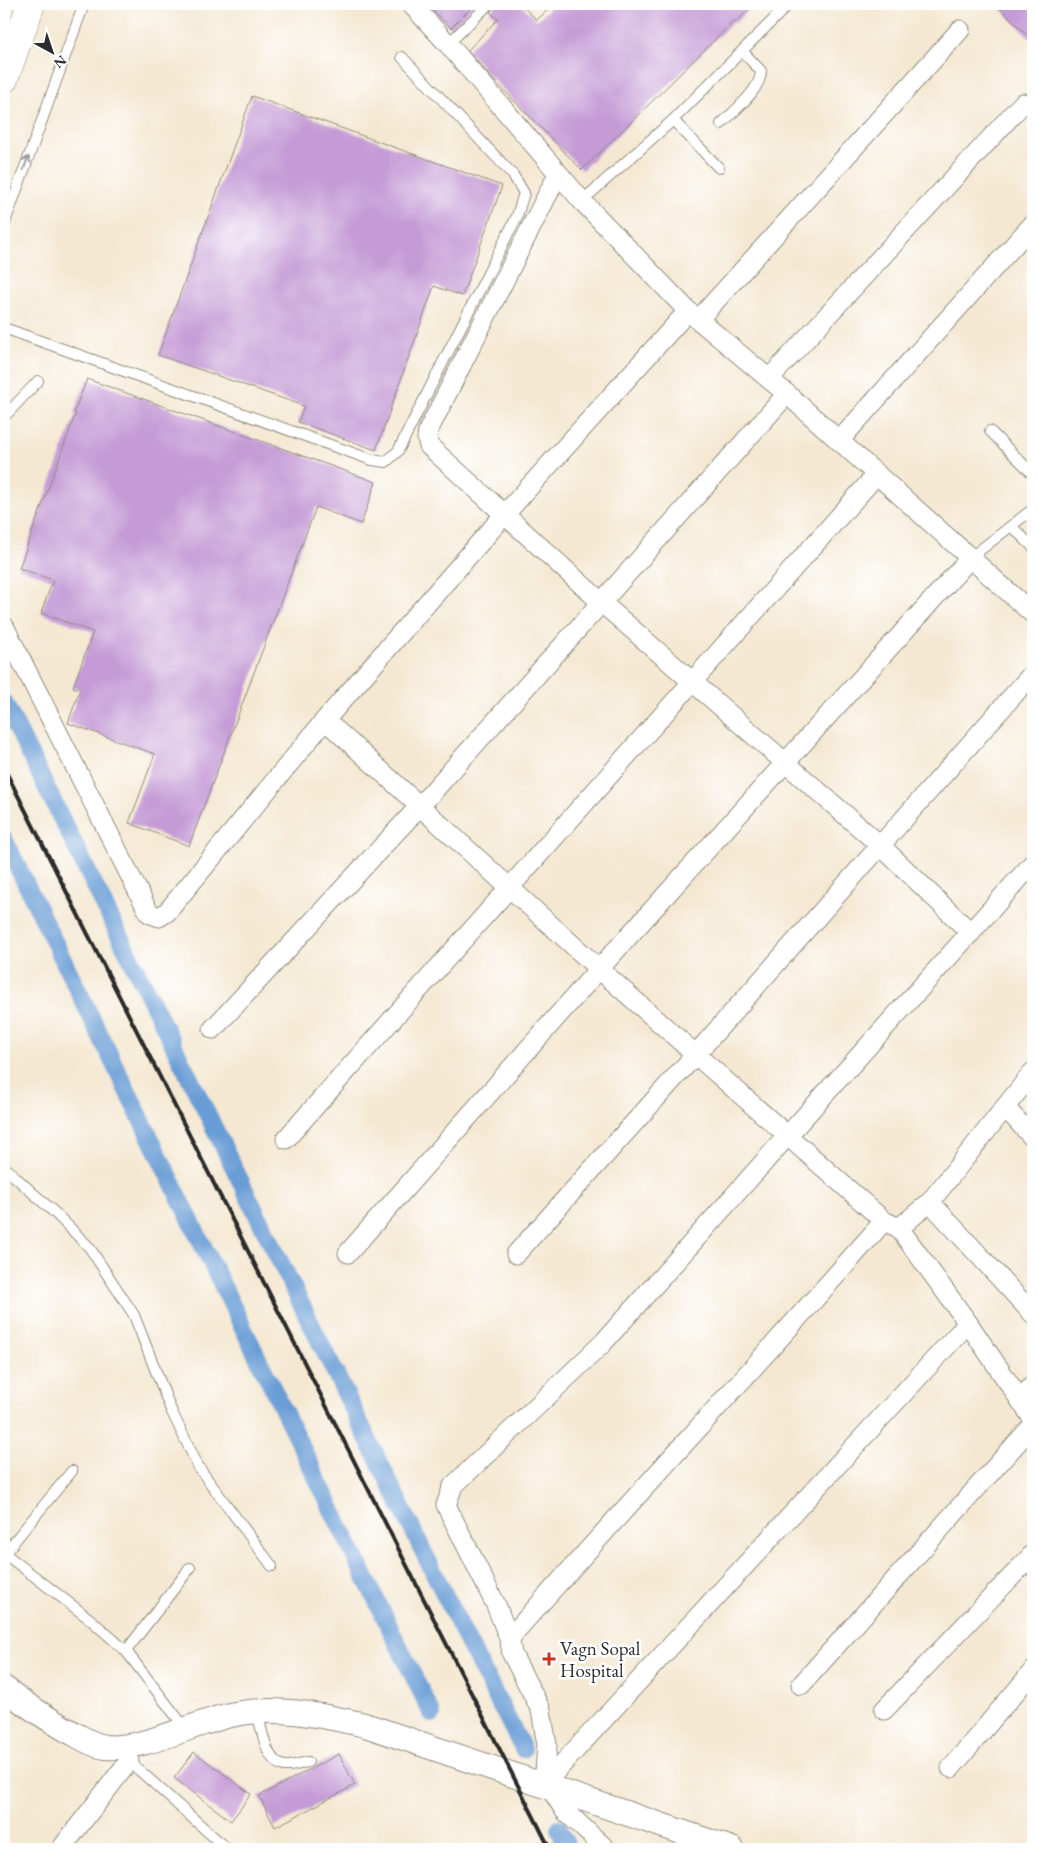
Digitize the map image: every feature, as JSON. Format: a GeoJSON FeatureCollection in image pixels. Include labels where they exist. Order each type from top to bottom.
{"type":"FeatureCollection","features":[{"type":"Feature","properties":{"kind":"highway"},"geometry":{"type":"LineString","coordinates":[[4,79],[31,4]]}},
{"type":"Feature","properties":{"kind":"street"},"geometry":{"type":"LineString","coordinates":[[418,6],[558,174],[693,316],[770,379],[1033,614]]}},
{"type":"Feature","properties":{"kind":"street"},"geometry":{"type":"LineString","coordinates":[[4,626],[149,913],[159,917],[167,912],[325,720],[504,515],[960,30]]}},
{"type":"Feature","properties":{"kind":"street"},"geometry":{"type":"LineString","coordinates":[[770,379],[1023,103]]}},
{"type":"Feature","properties":{"kind":"street"},"geometry":{"type":"LineString","coordinates":[[558,174],[428,431],[429,446],[602,603],[786,761],[881,846],[971,933]]}},
{"type":"Feature","properties":{"kind":"street"},"geometry":{"type":"LineString","coordinates":[[839,440],[1033,224]]}},
{"type":"Feature","properties":{"kind":"street"},"geometry":{"type":"LineString","coordinates":[[213,1029],[418,807],[787,394]]}},
{"type":"Feature","properties":{"kind":"street"},"geometry":{"type":"LineString","coordinates":[[286,1139],[876,474]]}},
{"type":"Feature","properties":{"kind":"street"},"geometry":{"type":"LineString","coordinates":[[348,1253],[598,969],[971,557]]}},
{"type":"Feature","properties":{"kind":"street"},"geometry":{"type":"LineString","coordinates":[[516,1254],[696,1054],[1033,673]]}},
{"type":"Feature","properties":{"kind":"street"},"geometry":{"type":"LineString","coordinates":[[325,720],[418,807],[598,969],[891,1225],[968,1323],[1033,1419]]}},
{"type":"Feature","properties":{"kind":"street"},"geometry":{"type":"LineString","coordinates":[[606,1849],[565,1812],[546,1785],[547,1745],[540,1710],[512,1654],[510,1641],[496,1605],[446,1505],[453,1486],[602,1344],[1033,863]]}},
{"type":"Feature","properties":{"kind":"street"},"geometry":{"type":"LineString","coordinates":[[510,1641],[514,1633],[587,1550],[781,1339],[891,1225],[930,1202],[1033,1072]]}},
{"type":"Feature","properties":{"kind":"street"},"geometry":{"type":"LineString","coordinates":[[1006,1108],[1033,1138]]}},
{"type":"Feature","properties":{"kind":"street"},"geometry":{"type":"LineString","coordinates":[[930,1202],[1033,1314]]}},
{"type":"Feature","properties":{"kind":"street"},"geometry":{"type":"LineString","coordinates":[[546,1785],[968,1323]]}},
{"type":"Feature","properties":{"kind":"street"},"geometry":{"type":"LineString","coordinates":[[1020,1400],[1033,1385]]}},
{"type":"Feature","properties":{"kind":"street"},"geometry":{"type":"LineString","coordinates":[[801,1685],[1033,1425]]}},
{"type":"Feature","properties":{"kind":"street"},"geometry":{"type":"LineString","coordinates":[[884,1710],[1033,1554]]}},
{"type":"Feature","properties":{"kind":"street"},"geometry":{"type":"LineString","coordinates":[[950,1768],[1033,1671]]}},
{"type":"Feature","properties":{"kind":"street"},"geometry":{"type":"LineString","coordinates":[[4,1688],[34,1711],[88,1742],[128,1753]]}},
{"type":"Feature","properties":{"kind":"street"},"geometry":{"type":"LineString","coordinates":[[61,1849],[128,1753],[185,1728],[231,1715],[276,1710],[313,1713],[365,1724],[732,1849]]}},
{"type":"Feature","properties":{"kind":"lane"},"geometry":{"type":"LineString","coordinates":[[4,225],[84,4]]}},
{"type":"Feature","properties":{"kind":"lane"},"geometry":{"type":"LineString","coordinates":[[448,44],[489,4]]}},
{"type":"Feature","properties":{"kind":"lane"},"geometry":{"type":"LineString","coordinates":[[582,201],[673,120],[789,4]]}},
{"type":"Feature","properties":{"kind":"lane"},"geometry":{"type":"LineString","coordinates":[[721,124],[755,88],[761,78],[761,71],[742,51]]}},
{"type":"Feature","properties":{"kind":"lane"},"geometry":{"type":"LineString","coordinates":[[4,328],[372,460],[386,462],[398,451],[517,216],[524,193],[513,175],[402,57]]}},
{"type":"Feature","properties":{"kind":"lane"},"geometry":{"type":"LineString","coordinates":[[673,120],[719,168]]}},
{"type":"Feature","properties":{"kind":"lane"},"geometry":{"type":"LineString","coordinates":[[4,417],[38,381]]}},
{"type":"Feature","properties":{"kind":"lane"},"geometry":{"type":"LineString","coordinates":[[990,431],[1033,474]]}},
{"type":"Feature","properties":{"kind":"lane"},"geometry":{"type":"LineString","coordinates":[[971,557],[1033,509]]}},
{"type":"Feature","properties":{"kind":"lane"},"geometry":{"type":"LineString","coordinates":[[1011,526],[1033,547]]}},
{"type":"Feature","properties":{"kind":"lane"},"geometry":{"type":"LineString","coordinates":[[4,1167],[55,1213],[94,1254],[134,1315],[171,1410],[199,1468],[272,1566]]}},
{"type":"Feature","properties":{"kind":"lane"},"geometry":{"type":"LineString","coordinates":[[72,1471],[4,1554],[91,1620],[126,1651],[185,1728]]}},
{"type":"Feature","properties":{"kind":"lane"},"geometry":{"type":"LineString","coordinates":[[126,1651],[190,1568]]}},
{"type":"Feature","properties":{"kind":"lane"},"geometry":{"type":"LineString","coordinates":[[257,1712],[269,1754],[274,1763],[286,1767],[308,1762]]}},
{"type":"Feature","properties":{"kind":"lane"},"geometry":{"type":"LineString","coordinates":[[128,1753],[227,1849]]}},
{"type":"Feature","properties":{"kind":"building"},"geometry":{"type":"Polygon","coordinates":[[[426,4],[475,4],[451,28],[426,4]]]}},
{"type":"Feature","properties":{"kind":"building"},"geometry":{"type":"Polygon","coordinates":[[[496,4],[520,4],[537,20],[554,4],[754,4],[735,23],[733,22],[582,170],[488,74],[468,50],[498,19],[490,12],[496,4]]]}},
{"type":"Feature","properties":{"kind":"building"},"geometry":{"type":"Polygon","coordinates":[[[996,4],[1033,4],[1033,41],[996,4]]]}},
{"type":"Feature","properties":{"kind":"building"},"geometry":{"type":"Polygon","coordinates":[[[252,96],[502,186],[462,296],[434,286],[376,450],[298,422],[304,406],[158,355],[252,96]]]}},
{"type":"Feature","properties":{"kind":"building"},"geometry":{"type":"Polygon","coordinates":[[[87,379],[376,482],[361,524],[316,507],[189,846],[129,823],[155,754],[68,723],[80,689],[73,687],[93,632],[41,613],[53,580],[19,568],[87,379]]]}},
{"type":"Feature","properties":{"kind":"building"},"geometry":{"type":"Polygon","coordinates":[[[194,1752],[251,1794],[231,1821],[174,1778],[194,1752]]]}},
{"type":"Feature","properties":{"kind":"building"},"geometry":{"type":"Polygon","coordinates":[[[339,1754],[355,1785],[275,1827],[259,1796],[339,1754]]]}},
{"type":"Feature","properties":{"kind":"waterway"},"geometry":{"type":"LineString","coordinates":[[4,702],[469,1644],[523,1749]]}},
{"type":"Feature","properties":{"kind":"waterway"},"geometry":{"type":"LineString","coordinates":[[4,839],[432,1714]]}},
{"type":"Feature","properties":{"kind":"waterway"},"geometry":{"type":"LineString","coordinates":[[559,1829],[568,1849]]}},
{"type":"Feature","properties":{"kind":"railway"},"geometry":{"type":"LineString","coordinates":[[4,768],[550,1849]]}},
{"type":"Feature","properties":{"kind":"place","name":"Vagn Sopal Hospital"},"geometry":{"type":"Point","coordinates":[549,1659]}}]}
